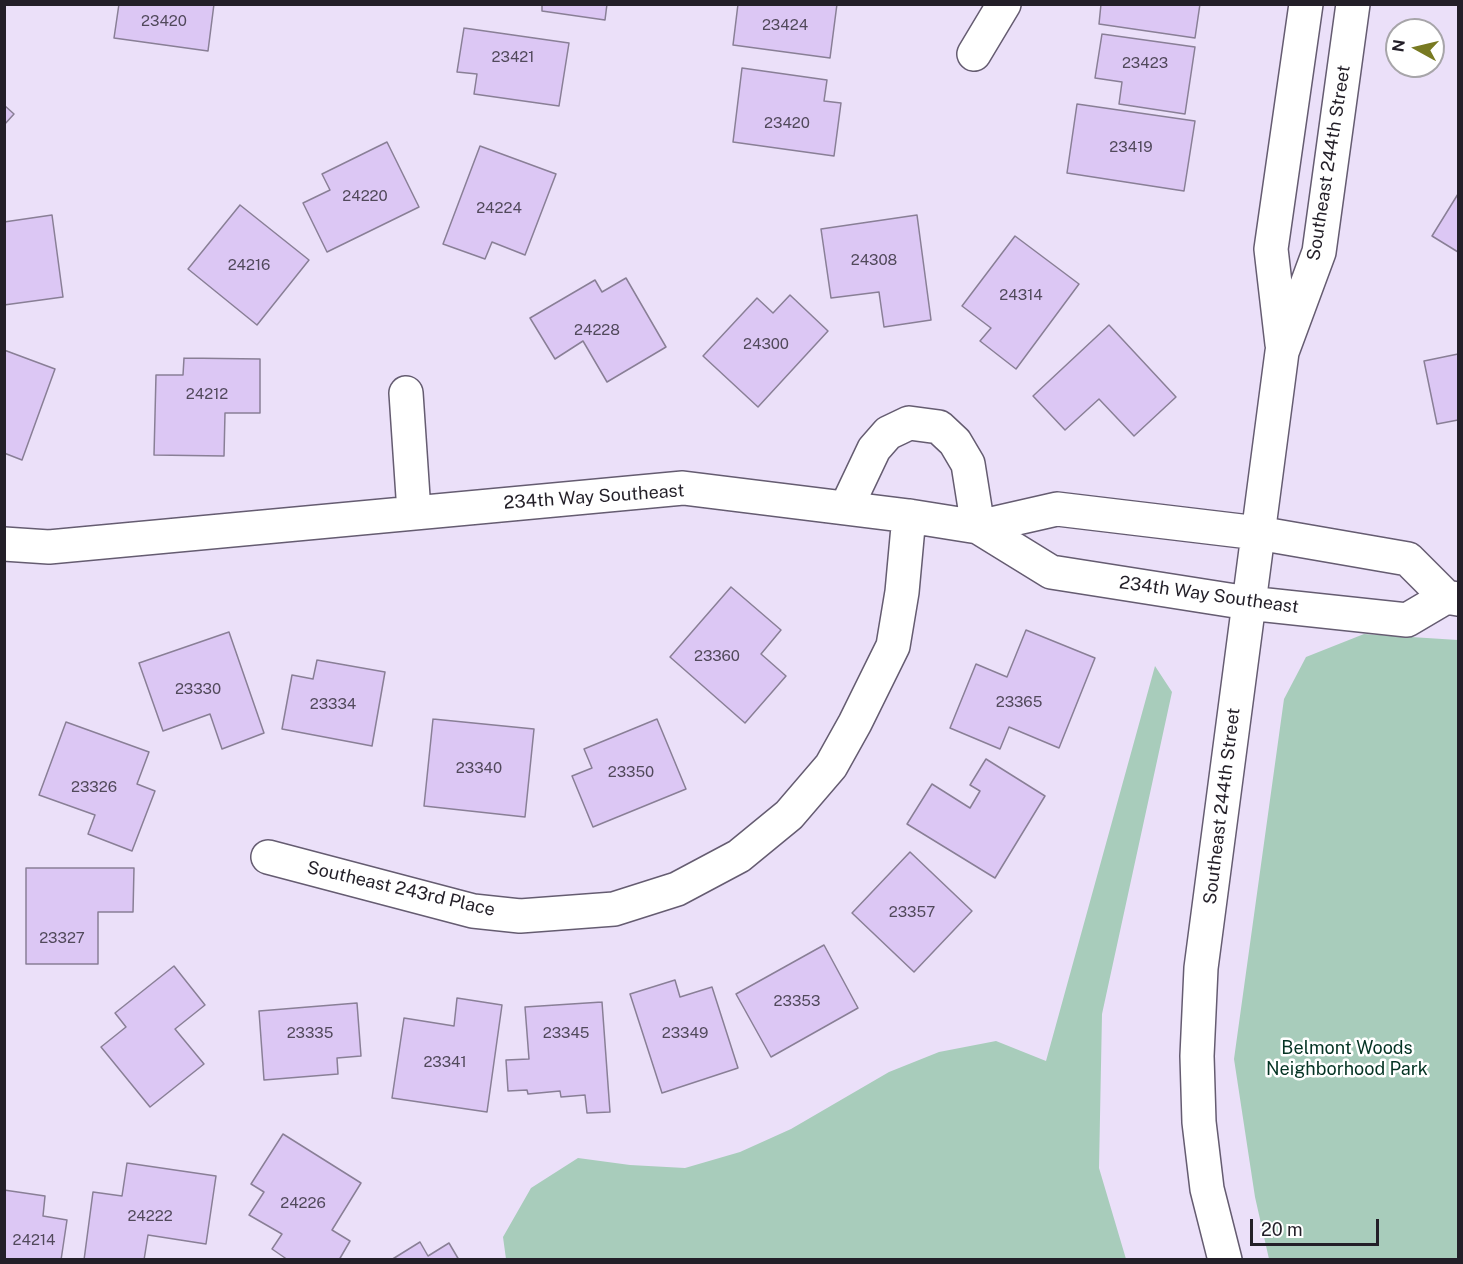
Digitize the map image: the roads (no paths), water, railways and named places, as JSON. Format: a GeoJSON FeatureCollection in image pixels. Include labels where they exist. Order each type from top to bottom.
{"type":"FeatureCollection","features":[{"type":"Feature","properties":{"kind":"street"},"geometry":{"type":"LineString","coordinates":[[974,54],[1004,4]]}},
{"type":"Feature","properties":{"kind":"street","name":"Southeast 244th Street"},"geometry":{"type":"LineString","coordinates":[[1282,352],[1271,249],[1306,4]]}},
{"type":"Feature","properties":{"kind":"street","name":"Southeast 244th Street"},"geometry":{"type":"LineString","coordinates":[[1226,1260],[1207,1189],[1199,1122],[1197,1056],[1201,968],[1282,352],[1319,252],[1353,4]]}},
{"type":"Feature","properties":{"kind":"street"},"geometry":{"type":"LineString","coordinates":[[406,393],[414,512]]}},
{"type":"Feature","properties":{"kind":"street"},"geometry":{"type":"LineString","coordinates":[[846,508],[874,449],[888,433],[909,423],[939,426],[955,442],[968,464],[978,527]]}},
{"type":"Feature","properties":{"kind":"street","name":"234th Way Southeast"},"geometry":{"type":"LineString","coordinates":[[4,544],[49,547],[683,488],[909,516],[978,527],[1057,509],[1258,532],[1408,559],[1452,598],[1407,620],[1248,603],[1051,572],[978,527]]}},
{"type":"Feature","properties":{"kind":"street","name":"Southeast 243rd Place"},"geometry":{"type":"LineString","coordinates":[[268,857],[473,910],[520,916],[614,909],[677,889],[739,856],[789,815],[831,766],[893,646],[902,592],[909,516]]}},
{"type":"Feature","properties":{"kind":"park label","name":"Belmont Woods Neighborhood Park"},"geometry":{"type":"Point","coordinates":[1347,1058]}}]}
